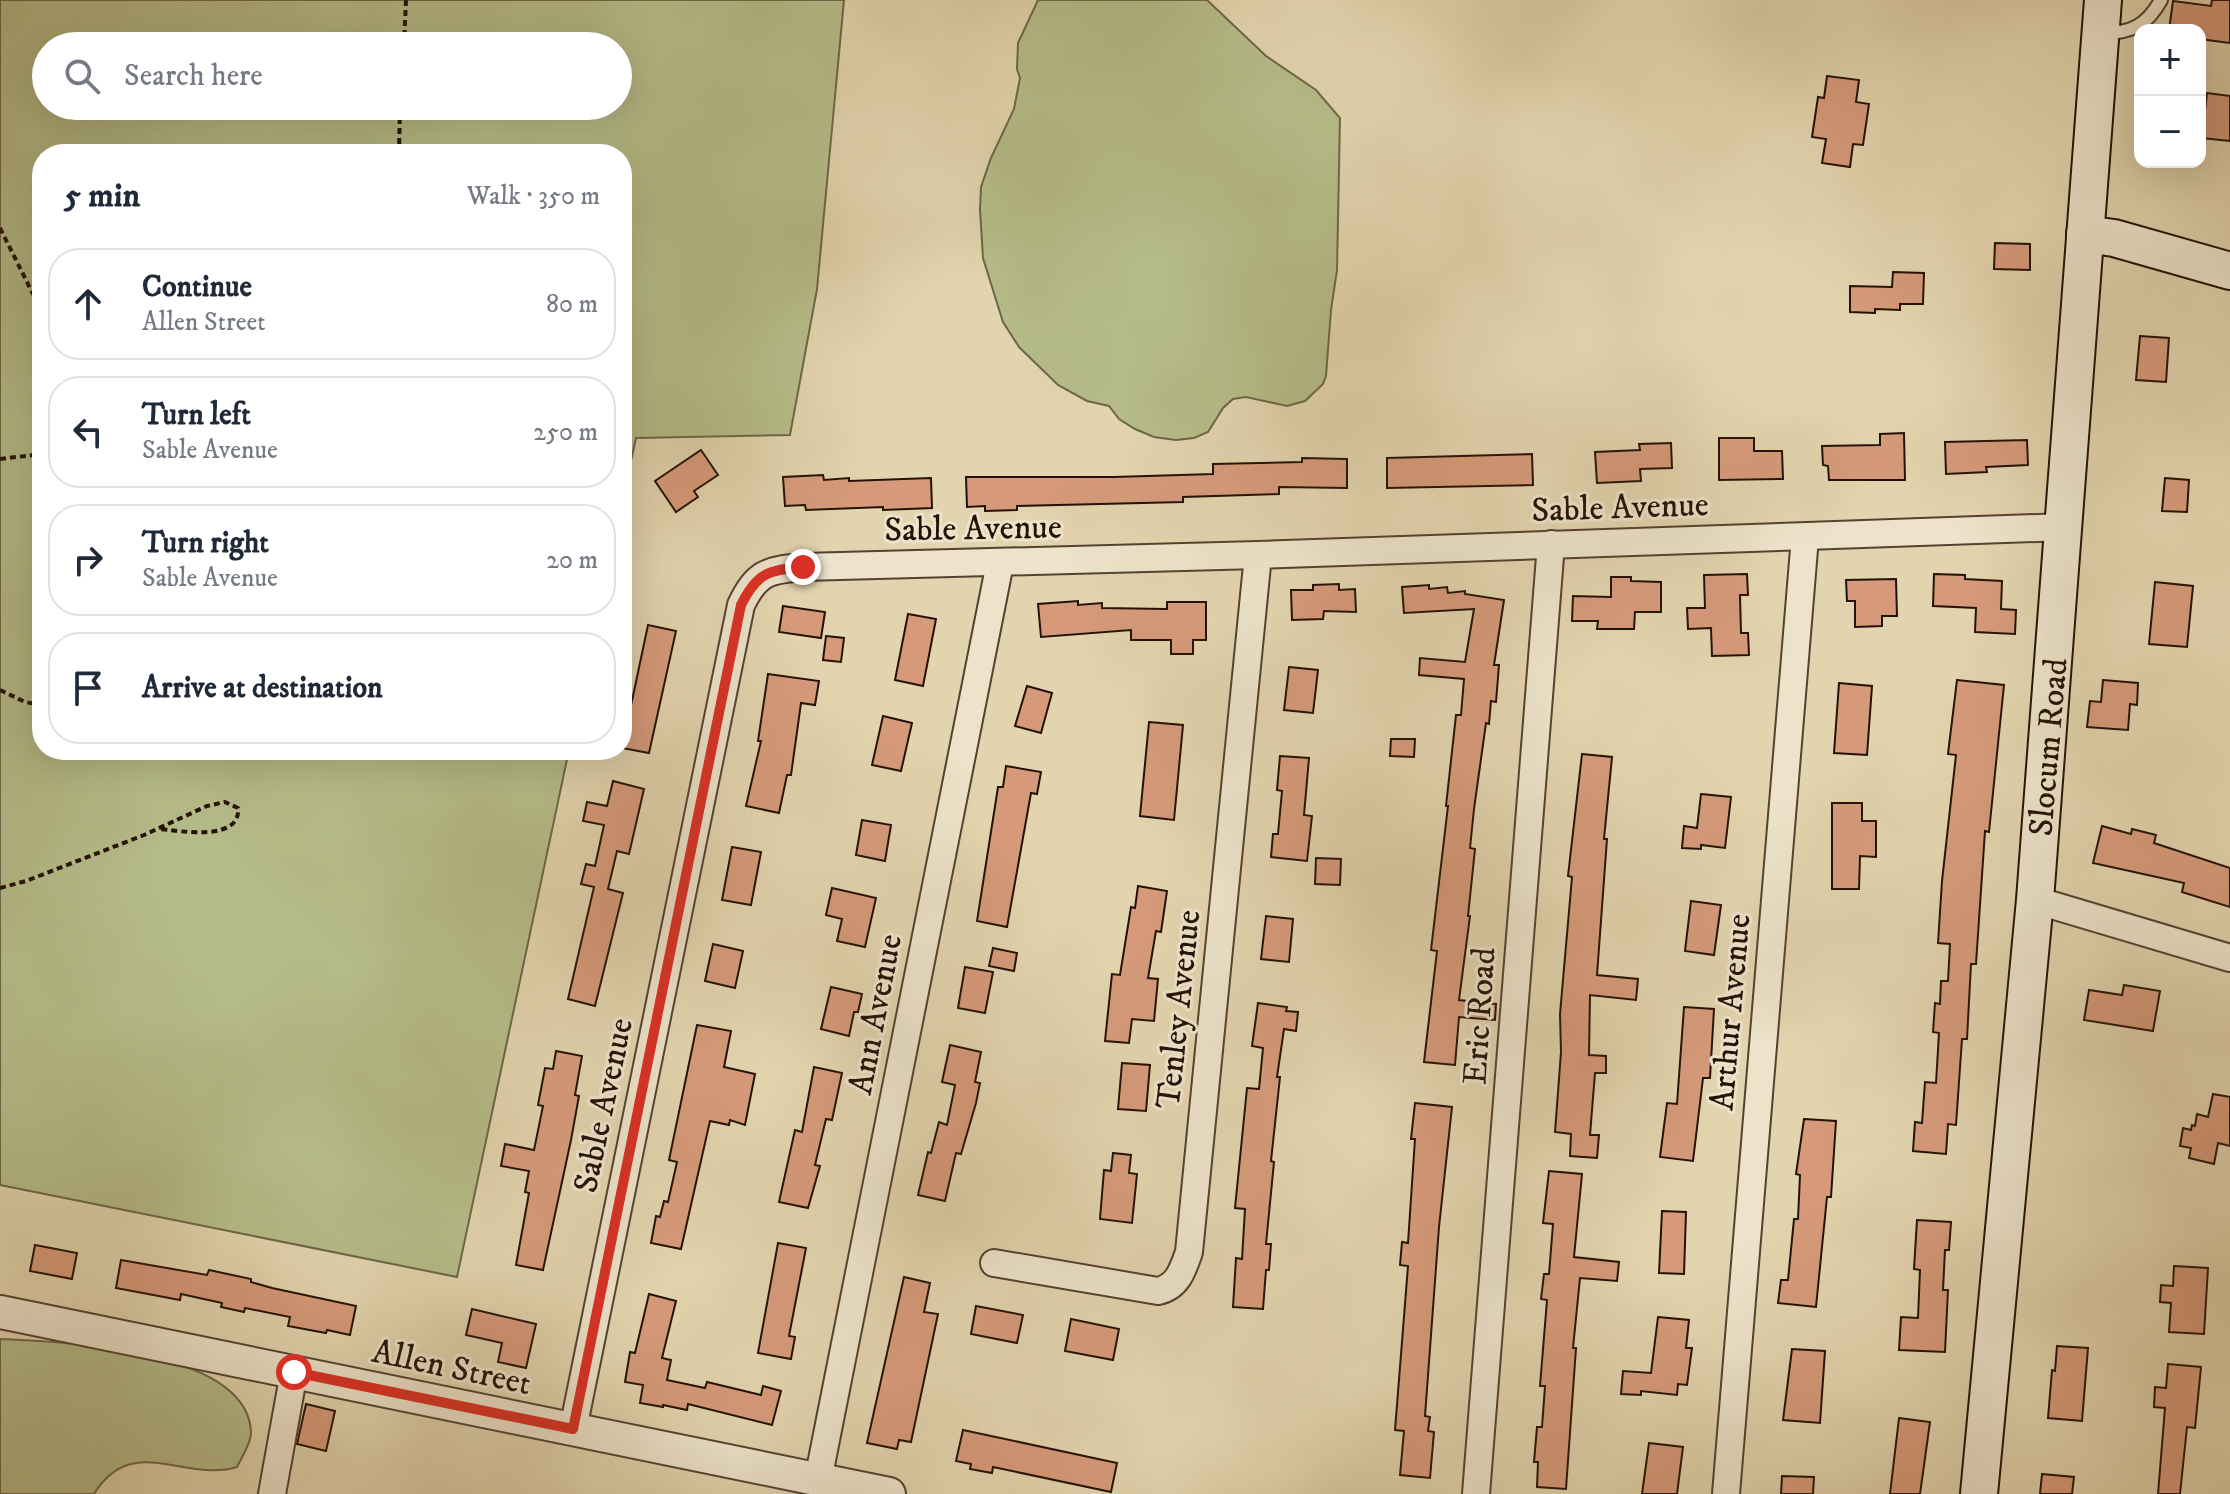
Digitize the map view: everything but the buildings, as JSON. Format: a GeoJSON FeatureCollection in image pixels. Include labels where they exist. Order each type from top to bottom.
{"type":"FeatureCollection","features":[{"type":"Feature","properties":{"kind":"main road","name":"Slocum Road"},"geometry":{"type":"LineString","coordinates":[[1979,1494],[2035,900],[2102,17]]}},
{"type":"Feature","properties":{"kind":"main road"},"geometry":{"type":"LineString","coordinates":[[2085,234],[2114,238],[2230,271]]}},
{"type":"Feature","properties":{"kind":"street","name":"Sable Avenue"},"geometry":{"type":"LineString","coordinates":[[573,1429],[741,605],[756,579],[783,568],[2065,527]]}},
{"type":"Feature","properties":{"kind":"street","name":"Arthur Avenue"},"geometry":{"type":"LineString","coordinates":[[1726,1494],[1805,537]]}},
{"type":"Feature","properties":{"kind":"street","name":"Eric Road"},"geometry":{"type":"LineString","coordinates":[[1476,1494],[1551,544]]}},
{"type":"Feature","properties":{"kind":"street","name":"Tenley Avenue"},"geometry":{"type":"LineString","coordinates":[[994,1263],[1158,1291],[1173,1284],[1182,1271],[1189,1252],[1258,555]]}},
{"type":"Feature","properties":{"kind":"street","name":"Ann Avenue"},"geometry":{"type":"LineString","coordinates":[[818,1480],[1000,563]]}},
{"type":"Feature","properties":{"kind":"street"},"geometry":{"type":"LineString","coordinates":[[2035,900],[2230,958]]}},
{"type":"Feature","properties":{"kind":"street","name":"Allen Street"},"geometry":{"type":"LineString","coordinates":[[0,1312],[889,1494]]}},
{"type":"Feature","properties":{"kind":"street"},"geometry":{"type":"LineString","coordinates":[[272,1494],[294,1372]]}},
{"type":"Feature","properties":{"kind":"lane"},"geometry":{"type":"LineString","coordinates":[[2102,17],[2118,33],[2139,27],[2154,14],[2161,0]]}},
{"type":"Feature","properties":{"kind":"path"},"geometry":{"type":"LineString","coordinates":[[405,32],[406,0]]}},
{"type":"Feature","properties":{"kind":"path"},"geometry":{"type":"LineString","coordinates":[[399,144],[400,120]]}},
{"type":"Feature","properties":{"kind":"path"},"geometry":{"type":"LineString","coordinates":[[0,228],[32,292]]}},
{"type":"Feature","properties":{"kind":"path"},"geometry":{"type":"LineString","coordinates":[[0,459],[32,455]]}},
{"type":"Feature","properties":{"kind":"path"},"geometry":{"type":"LineString","coordinates":[[0,690],[32,703]]}},
{"type":"Feature","properties":{"kind":"path"},"geometry":{"type":"LineString","coordinates":[[0,888],[26,881],[160,829],[217,802],[232,803],[238,808],[235,823],[217,831],[191,833],[160,829]]}},
{"type":"Feature","properties":{"kind":"green space"},"geometry":{"type":"Polygon","coordinates":[[[0,0],[844,0],[817,289],[790,435],[636,438],[632,456],[632,144],[32,144],[32,760],[567,760],[457,1277],[0,1185],[0,0]]]}},
{"type":"Feature","properties":{"kind":"green space"},"geometry":{"type":"Polygon","coordinates":[[[1038,0],[1207,0],[1266,56],[1316,90],[1340,118],[1337,270],[1326,376],[1323,384],[1305,401],[1287,406],[1246,397],[1233,399],[1223,408],[1208,432],[1194,438],[1176,440],[1154,437],[1119,419],[1109,406],[1087,401],[1058,385],[1019,347],[1003,322],[983,258],[981,187],[1014,109],[1020,78],[1017,69],[1018,43],[1038,0]]]}},
{"type":"Feature","properties":{"kind":"green space"},"geometry":{"type":"Polygon","coordinates":[[[0,1339],[105,1347],[186,1367],[219,1383],[242,1405],[251,1433],[248,1446],[237,1467],[198,1469],[142,1462],[125,1466],[109,1476],[94,1494],[0,1494],[0,1339]]]}},
{"type":"Feature","properties":{"kind":"route"},"geometry":{"type":"LineString","coordinates":[[294,1372],[573,1429],[741,605],[750,586],[762,575],[783,568],[803,567]]}}]}
